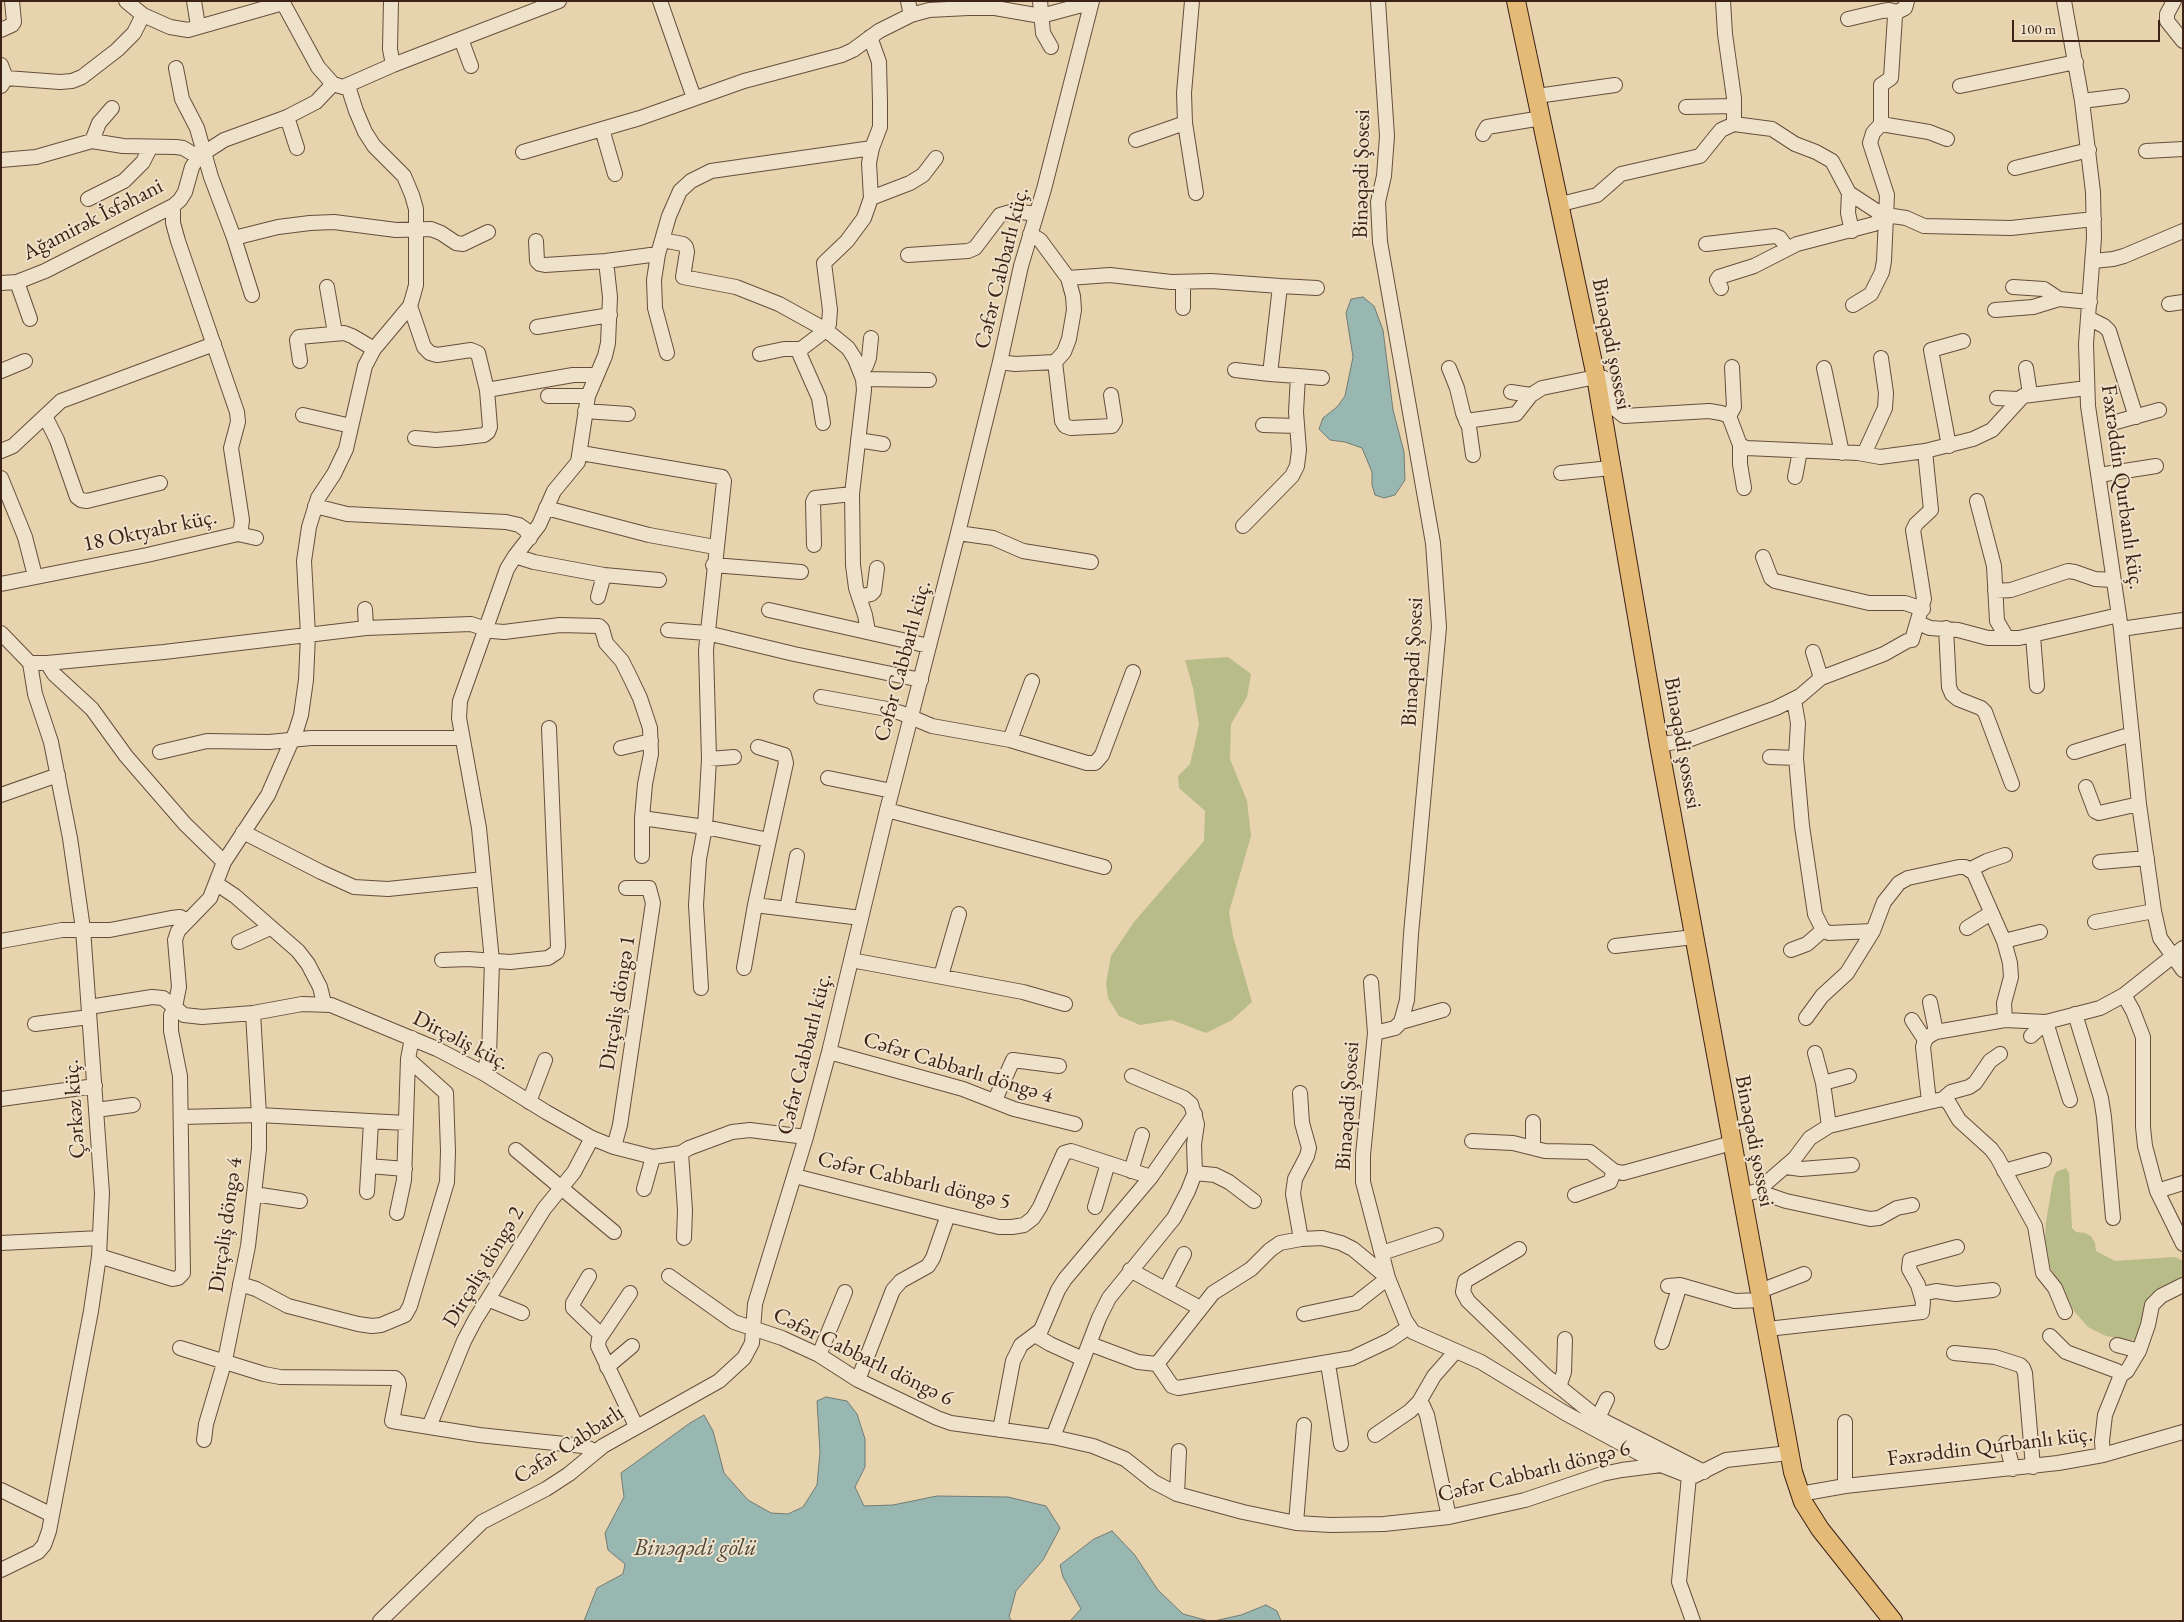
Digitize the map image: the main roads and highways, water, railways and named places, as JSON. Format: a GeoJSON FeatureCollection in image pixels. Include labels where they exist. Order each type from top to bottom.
{"type":"FeatureCollection","features":[{"type":"Feature","properties":{"kind":"main road","name":"Binəqədi şossesi"},"geometry":{"type":"LineString","coordinates":[[1516,1],[1596,377],[1659,745],[1732,1144],[1749,1193],[1761,1295],[1789,1453],[1800,1494],[1820,1530],[1893,1621]]}},
{"type":"Feature","properties":{"kind":"water"},"geometry":{"type":"Polygon","coordinates":[[[1363,297],[1374,306],[1383,330],[1393,410],[1404,452],[1405,480],[1395,495],[1384,498],[1375,495],[1372,485],[1372,472],[1362,448],[1345,442],[1330,440],[1319,429],[1323,418],[1337,407],[1345,396],[1353,357],[1346,313],[1351,299],[1363,297]]]}},
{"type":"Feature","properties":{"kind":"water","name":"Binəqədi gölü"},"geometry":{"type":"Polygon","coordinates":[[[826,1397],[847,1401],[857,1414],[865,1439],[865,1467],[855,1487],[864,1506],[893,1505],[937,1496],[1008,1497],[1046,1506],[1060,1528],[1043,1560],[1016,1591],[1009,1617],[1012,1621],[584,1621],[597,1588],[623,1574],[625,1564],[608,1550],[605,1533],[624,1497],[621,1473],[704,1415],[713,1431],[724,1473],[748,1500],[771,1513],[788,1514],[803,1507],[817,1485],[820,1452],[817,1401],[826,1397]]]}},
{"type":"Feature","properties":{"kind":"water"},"geometry":{"type":"Polygon","coordinates":[[[1112,1531],[1134,1554],[1158,1590],[1183,1614],[1209,1621],[1070,1621],[1081,1609],[1063,1577],[1060,1565],[1094,1539],[1112,1531]]]}},
{"type":"Feature","properties":{"kind":"water"},"geometry":{"type":"Polygon","coordinates":[[[1266,1605],[1277,1611],[1281,1621],[1214,1621],[1241,1615],[1266,1605]]]}}]}
